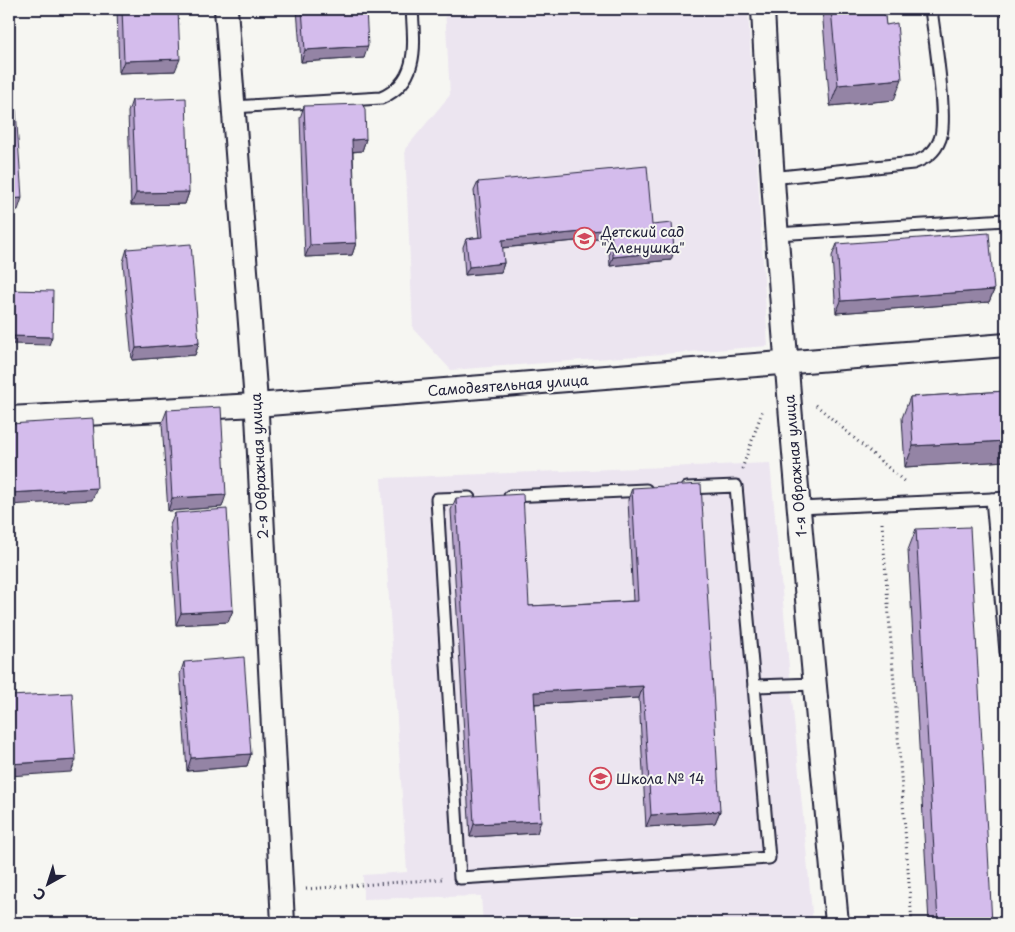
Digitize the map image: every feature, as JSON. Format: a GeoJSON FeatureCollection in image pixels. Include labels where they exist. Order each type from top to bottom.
{"type":"FeatureCollection","features":[{"type":"Feature","properties":{"kind":"street","name":"2-я Овражная улица"},"geometry":{"type":"LineString","coordinates":[[226,9],[256,405],[283,923]]}},
{"type":"Feature","properties":{"kind":"street","name":"1-я Овражная улица"},"geometry":{"type":"LineString","coordinates":[[764,9],[771,178],[786,372],[837,923]]}},
{"type":"Feature","properties":{"kind":"street","name":"Самодеятельная улица"},"geometry":{"type":"LineString","coordinates":[[9,418],[256,405],[786,372],[1006,345]]}},
{"type":"Feature","properties":{"kind":"lane"},"geometry":{"type":"LineString","coordinates":[[233,108],[381,98],[395,92],[409,70],[414,51],[412,9]]}},
{"type":"Feature","properties":{"kind":"lane"},"geometry":{"type":"LineString","coordinates":[[771,178],[913,163],[926,158],[934,150],[943,128],[932,9]]}},
{"type":"Feature","properties":{"kind":"lane"},"geometry":{"type":"LineString","coordinates":[[776,234],[1006,220]]}},
{"type":"Feature","properties":{"kind":"lane"},"geometry":{"type":"LineString","coordinates":[[477,497],[437,499],[460,878],[769,858],[736,486],[676,489]]}},
{"type":"Feature","properties":{"kind":"lane"},"geometry":{"type":"LineString","coordinates":[[497,496],[656,490]]}},
{"type":"Feature","properties":{"kind":"lane"},"geometry":{"type":"LineString","coordinates":[[799,508],[1006,498]]}},
{"type":"Feature","properties":{"kind":"lane"},"geometry":{"type":"LineString","coordinates":[[992,499],[1006,652]]}},
{"type":"Feature","properties":{"kind":"lane"},"geometry":{"type":"LineString","coordinates":[[754,686],[815,684]]}},
{"type":"Feature","properties":{"kind":"path"},"geometry":{"type":"LineString","coordinates":[[786,372],[927,502]]}},
{"type":"Feature","properties":{"kind":"path"},"geometry":{"type":"LineString","coordinates":[[736,486],[766,399]]}},
{"type":"Feature","properties":{"kind":"path"},"geometry":{"type":"LineString","coordinates":[[881,504],[912,923]]}},
{"type":"Feature","properties":{"kind":"path"},"geometry":{"type":"LineString","coordinates":[[282,891],[460,878]]}},
{"type":"Feature","properties":{"kind":"shaded area","name":"Детский сад \"Аленушка\""},"geometry":{"type":"Polygon","coordinates":[[[445,9],[748,9],[768,346],[451,370],[413,329],[405,149],[450,95],[445,9]]]}},
{"type":"Feature","properties":{"kind":"shaded area","name":"Школа № 14"},"geometry":{"type":"Polygon","coordinates":[[[770,463],[813,923],[483,923],[481,896],[363,899],[363,875],[407,872],[381,478],[770,463]]]}},
{"type":"Feature","properties":{"kind":"building"},"geometry":{"type":"Polygon","coordinates":[[[122,9],[178,9],[180,59],[124,61],[122,9]]]}},
{"type":"Feature","properties":{"kind":"building"},"geometry":{"type":"Polygon","coordinates":[[[302,9],[366,9],[368,46],[305,50],[302,9]]]}},
{"type":"Feature","properties":{"kind":"building"},"geometry":{"type":"Polygon","coordinates":[[[831,9],[884,9],[886,25],[897,23],[902,79],[838,85],[831,9]]]}},
{"type":"Feature","properties":{"kind":"building"},"geometry":{"type":"Polygon","coordinates":[[[186,98],[189,192],[136,193],[132,100],[186,98]]]}},
{"type":"Feature","properties":{"kind":"building"},"geometry":{"type":"Polygon","coordinates":[[[362,104],[365,109],[366,139],[352,140],[356,243],[310,245],[304,106],[362,104]]]}},
{"type":"Feature","properties":{"kind":"building"},"geometry":{"type":"Polygon","coordinates":[[[9,110],[16,110],[22,198],[9,199],[9,110]]]}},
{"type":"Feature","properties":{"kind":"building"},"geometry":{"type":"Polygon","coordinates":[[[647,166],[652,225],[672,223],[674,251],[613,257],[611,229],[502,240],[504,263],[469,267],[466,239],[483,237],[478,182],[647,166]]]}},
{"type":"Feature","properties":{"kind":"building"},"geometry":{"type":"Polygon","coordinates":[[[989,233],[994,290],[841,301],[837,244],[989,233]]]}},
{"type":"Feature","properties":{"kind":"building"},"geometry":{"type":"Polygon","coordinates":[[[191,244],[199,343],[136,348],[127,249],[191,244]]]}},
{"type":"Feature","properties":{"kind":"building"},"geometry":{"type":"Polygon","coordinates":[[[9,290],[53,291],[52,337],[9,336],[9,290]]]}},
{"type":"Feature","properties":{"kind":"building"},"geometry":{"type":"Polygon","coordinates":[[[1006,391],[1006,441],[913,446],[910,397],[1006,391]]]}},
{"type":"Feature","properties":{"kind":"building"},"geometry":{"type":"Polygon","coordinates":[[[221,407],[226,495],[172,498],[167,410],[221,407]]]}},
{"type":"Feature","properties":{"kind":"building"},"geometry":{"type":"Polygon","coordinates":[[[93,419],[97,488],[9,493],[9,424],[93,419]]]}},
{"type":"Feature","properties":{"kind":"building"},"geometry":{"type":"Polygon","coordinates":[[[701,484],[720,811],[651,815],[643,686],[534,692],[541,821],[474,824],[456,498],[523,494],[529,606],[638,601],[632,488],[701,484]]]}},
{"type":"Feature","properties":{"kind":"building"},"geometry":{"type":"Polygon","coordinates":[[[227,509],[233,610],[181,613],[175,513],[227,509]]]}},
{"type":"Feature","properties":{"kind":"building"},"geometry":{"type":"Polygon","coordinates":[[[970,527],[992,923],[938,923],[916,529],[970,527]]]}},
{"type":"Feature","properties":{"kind":"building"},"geometry":{"type":"Polygon","coordinates":[[[244,657],[251,754],[191,758],[184,662],[244,657]]]}},
{"type":"Feature","properties":{"kind":"building"},"geometry":{"type":"Polygon","coordinates":[[[72,693],[76,760],[9,764],[9,696],[72,693]]]}},
{"type":"Feature","properties":{"kind":"place","name":"Детский сад \"Аленушка\""},"geometry":{"type":"Point","coordinates":[585,239]}},
{"type":"Feature","properties":{"kind":"place","name":"Школа № 14"},"geometry":{"type":"Point","coordinates":[600,778]}}]}
